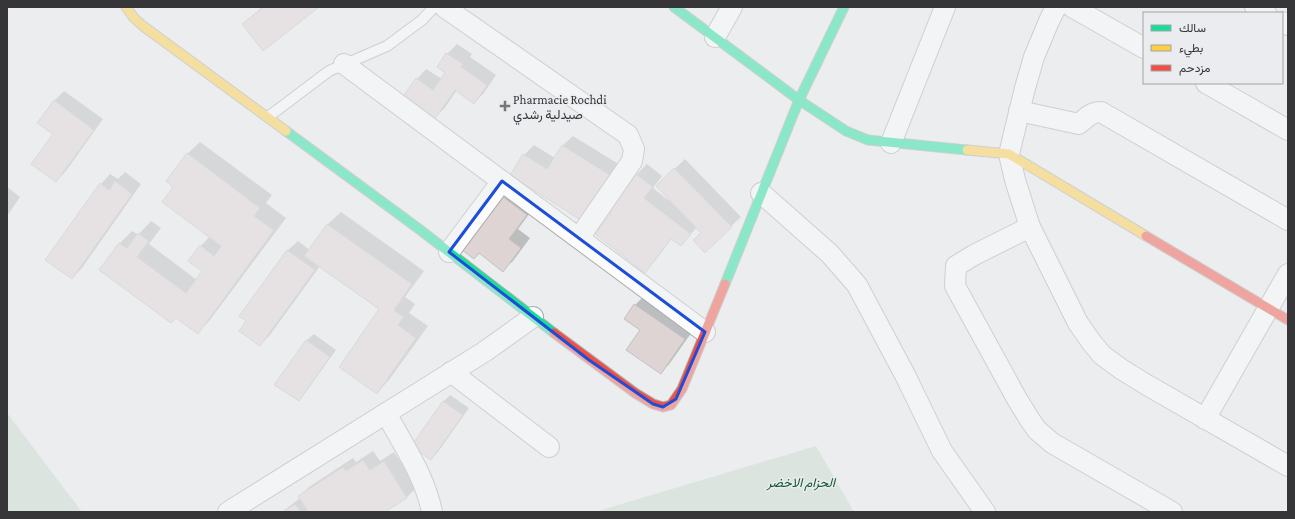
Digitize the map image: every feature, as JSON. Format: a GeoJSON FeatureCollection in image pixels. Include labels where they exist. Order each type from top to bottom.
{"type":"FeatureCollection","features":[{"type":"Feature","properties":{"kind":"street"},"geometry":{"type":"LineString","coordinates":[[126,7],[134,18],[143,26],[449,252],[589,360],[635,394],[653,404],[663,407],[671,405],[682,389],[799,100],[844,7]]}},
{"type":"Feature","properties":{"kind":"street"},"geometry":{"type":"LineString","coordinates":[[444,7],[628,135],[634,149],[632,161],[579,238]]}},
{"type":"Feature","properties":{"kind":"street"},"geometry":{"type":"LineString","coordinates":[[674,7],[799,100],[846,131],[868,140],[1009,154],[1288,320]]}},
{"type":"Feature","properties":{"kind":"street"},"geometry":{"type":"LineString","coordinates":[[715,38],[732,7]]}},
{"type":"Feature","properties":{"kind":"street"},"geometry":{"type":"LineString","coordinates":[[891,143],[945,7]]}},
{"type":"Feature","properties":{"kind":"street"},"geometry":{"type":"LineString","coordinates":[[1056,7],[1034,56],[1009,154],[1015,180],[1030,227],[1078,323],[1102,355],[1147,386],[1288,466]]}},
{"type":"Feature","properties":{"kind":"street"},"geometry":{"type":"LineString","coordinates":[[1072,7],[1143,47]]}},
{"type":"Feature","properties":{"kind":"street"},"geometry":{"type":"LineString","coordinates":[[1255,7],[1264,12]]}},
{"type":"Feature","properties":{"kind":"street"},"geometry":{"type":"LineString","coordinates":[[344,64],[705,332]]}},
{"type":"Feature","properties":{"kind":"street"},"geometry":{"type":"LineString","coordinates":[[1208,84],[1288,130]]}},
{"type":"Feature","properties":{"kind":"street"},"geometry":{"type":"LineString","coordinates":[[1019,111],[1079,124],[1087,116],[1094,112],[1101,112],[1288,220]]}},
{"type":"Feature","properties":{"kind":"street"},"geometry":{"type":"LineString","coordinates":[[449,252],[502,181]]}},
{"type":"Feature","properties":{"kind":"street"},"geometry":{"type":"LineString","coordinates":[[761,193],[830,254],[857,285],[905,375],[942,451],[985,512]]}},
{"type":"Feature","properties":{"kind":"street"},"geometry":{"type":"LineString","coordinates":[[1030,227],[974,255],[956,266],[954,286],[1017,399],[1037,430],[1052,443],[1172,512]]}},
{"type":"Feature","properties":{"kind":"street"},"geometry":{"type":"LineString","coordinates":[[1205,419],[1288,274]]}},
{"type":"Feature","properties":{"kind":"street"},"geometry":{"type":"LineString","coordinates":[[228,512],[508,336],[533,318]]}},
{"type":"Feature","properties":{"kind":"street"},"geometry":{"type":"LineString","coordinates":[[451,372],[549,447]]}},
{"type":"Feature","properties":{"kind":"street"},"geometry":{"type":"LineString","coordinates":[[386,413],[423,481],[432,512]]}},
{"type":"Feature","properties":{"kind":"lane"},"geometry":{"type":"LineString","coordinates":[[268,117],[315,80],[329,71],[387,46],[422,20],[434,7]]}},
{"type":"Feature","properties":{"kind":"highlighted area"},"geometry":{"type":"Polygon","coordinates":[[[502,181],[705,332],[676,399],[663,407],[653,404],[589,360],[449,252],[502,181]]]}},
{"type":"Feature","properties":{"kind":"green space"},"geometry":{"type":"Polygon","coordinates":[[[7,413],[82,512],[7,512],[7,413]]]}},
{"type":"Feature","properties":{"kind":"green space","name":"الحزام الاخضر"},"geometry":{"type":"Polygon","coordinates":[[[816,446],[854,512],[595,512],[816,446]]]}},
{"type":"Feature","properties":{"kind":"building"},"geometry":{"type":"Polygon","coordinates":[[[264,7],[319,7],[263,51],[242,24],[264,7]]]}},
{"type":"Feature","properties":{"kind":"building"},"geometry":{"type":"Polygon","coordinates":[[[446,53],[463,64],[461,67],[487,85],[474,104],[455,90],[434,120],[402,98],[416,78],[433,90],[445,73],[437,67],[446,53]]]}},
{"type":"Feature","properties":{"kind":"building"},"geometry":{"type":"Polygon","coordinates":[[[54,100],[94,130],[56,182],[31,164],[53,134],[37,123],[54,100]]]}},
{"type":"Feature","properties":{"kind":"building"},"geometry":{"type":"Polygon","coordinates":[[[562,145],[610,175],[582,221],[510,175],[523,154],[547,169],[562,145]]]}},
{"type":"Feature","properties":{"kind":"building"},"geometry":{"type":"Polygon","coordinates":[[[187,153],[260,208],[254,216],[274,230],[198,334],[176,318],[171,323],[99,270],[119,243],[127,248],[138,233],[149,241],[137,257],[186,293],[202,271],[188,261],[200,245],[214,256],[221,246],[162,202],[173,187],[166,181],[187,153]]]}},
{"type":"Feature","properties":{"kind":"building"},"geometry":{"type":"Polygon","coordinates":[[[674,168],[732,227],[705,253],[693,240],[701,233],[656,186],[674,168]]]}},
{"type":"Feature","properties":{"kind":"building"},"geometry":{"type":"Polygon","coordinates":[[[636,174],[653,187],[644,198],[691,234],[681,246],[671,239],[645,273],[595,234],[611,213],[608,210],[636,174]]]}},
{"type":"Feature","properties":{"kind":"building"},"geometry":{"type":"Polygon","coordinates":[[[115,181],[132,194],[72,279],[45,260],[100,183],[109,190],[115,181]]]}},
{"type":"Feature","properties":{"kind":"building"},"geometry":{"type":"Polygon","coordinates":[[[503,197],[527,215],[509,239],[521,248],[503,272],[479,253],[474,259],[462,250],[503,197]]]}},
{"type":"Feature","properties":{"kind":"building"},"geometry":{"type":"Polygon","coordinates":[[[327,224],[412,284],[394,310],[404,317],[398,325],[416,338],[377,394],[339,367],[379,309],[304,256],[327,224]]]}},
{"type":"Feature","properties":{"kind":"building"},"geometry":{"type":"Polygon","coordinates":[[[287,250],[315,270],[260,346],[239,331],[246,321],[239,316],[287,250]]]}},
{"type":"Feature","properties":{"kind":"building"},"geometry":{"type":"Polygon","coordinates":[[[634,304],[685,339],[661,374],[626,350],[640,330],[624,319],[634,304]]]}},
{"type":"Feature","properties":{"kind":"building"},"geometry":{"type":"Polygon","coordinates":[[[306,340],[330,357],[299,401],[274,385],[306,340]]]}},
{"type":"Feature","properties":{"kind":"building"},"geometry":{"type":"Polygon","coordinates":[[[443,401],[463,415],[431,460],[411,446],[443,401]]]}},
{"type":"Feature","properties":{"kind":"building"},"geometry":{"type":"Polygon","coordinates":[[[363,460],[370,470],[384,461],[407,498],[385,512],[308,512],[298,496],[343,467],[346,471],[363,460]]]}},
{"type":"Feature","properties":{"kind":"building"},"geometry":{"type":"Polygon","coordinates":[[[295,504],[301,512],[283,512],[295,504]]]}},
{"type":"Feature","properties":{"kind":"traffic: fast"},"geometry":{"type":"LineString","coordinates":[[674,7],[799,100],[846,131],[868,140],[967,150]]}},
{"type":"Feature","properties":{"kind":"traffic: fast"},"geometry":{"type":"LineString","coordinates":[[725,284],[799,100],[844,7]]}},
{"type":"Feature","properties":{"kind":"traffic: fast"},"geometry":{"type":"LineString","coordinates":[[286,131],[419,229],[554,333]]}},
{"type":"Feature","properties":{"kind":"traffic: slow"},"geometry":{"type":"LineString","coordinates":[[126,7],[134,18],[143,26],[286,131]]}},
{"type":"Feature","properties":{"kind":"traffic: slow"},"geometry":{"type":"LineString","coordinates":[[967,150],[1009,154],[1146,236]]}},
{"type":"Feature","properties":{"kind":"traffic: jam"},"geometry":{"type":"LineString","coordinates":[[1146,236],[1288,320]]}},
{"type":"Feature","properties":{"kind":"traffic: jam"},"geometry":{"type":"LineString","coordinates":[[554,333],[635,393],[653,404],[663,407],[671,405],[682,389],[725,284]]}},
{"type":"Feature","properties":{"kind":"place","name":"Pharmacie Rochdi صيدلية رشدي"},"geometry":{"type":"Point","coordinates":[505,106]}}]}
